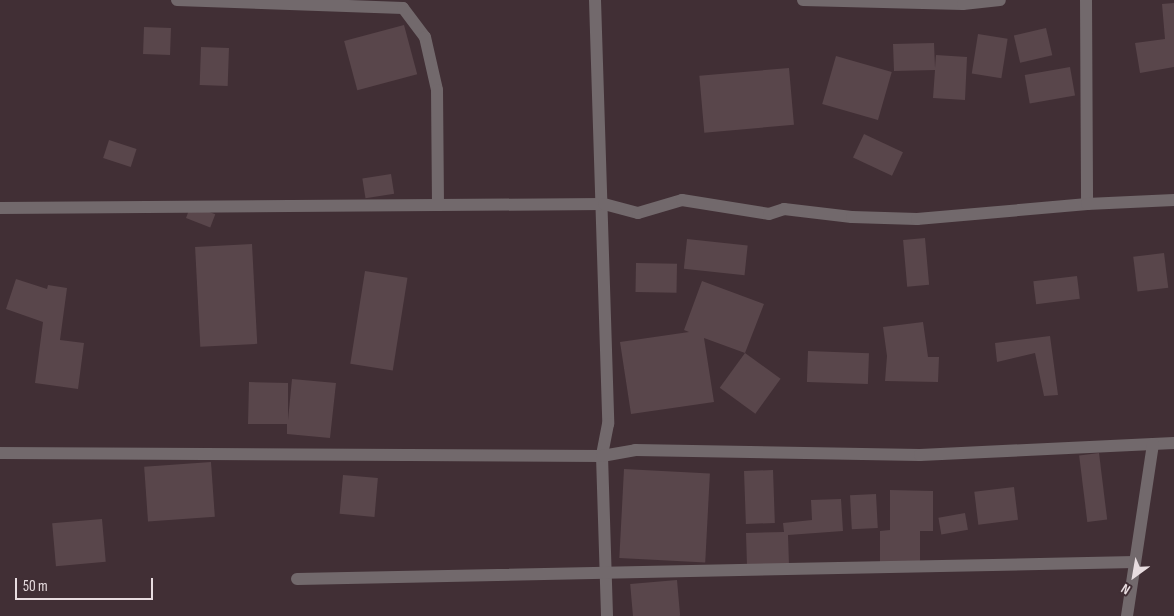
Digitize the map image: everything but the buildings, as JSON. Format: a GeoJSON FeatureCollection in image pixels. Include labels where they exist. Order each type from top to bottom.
{"type":"FeatureCollection","features":[{"type":"Feature","properties":{"kind":"street"},"geometry":{"type":"LineString","coordinates":[[177,0],[404,8],[425,36],[437,90],[438,205]]}},
{"type":"Feature","properties":{"kind":"street"},"geometry":{"type":"LineString","coordinates":[[594,0],[604,204],[608,424],[602,456],[607,616]]}},
{"type":"Feature","properties":{"kind":"street"},"geometry":{"type":"LineString","coordinates":[[803,0],[910,1],[963,4],[1000,0]]}},
{"type":"Feature","properties":{"kind":"street"},"geometry":{"type":"LineString","coordinates":[[1086,0],[1087,204]]}},
{"type":"Feature","properties":{"kind":"street"},"geometry":{"type":"LineString","coordinates":[[0,208],[604,204],[638,213],[682,200],[769,214],[784,209],[852,217],[917,219],[1087,204],[1174,200]]}},
{"type":"Feature","properties":{"kind":"street"},"geometry":{"type":"LineString","coordinates":[[0,453],[602,456],[634,450],[920,455],[1174,443]]}},
{"type":"Feature","properties":{"kind":"street"},"geometry":{"type":"LineString","coordinates":[[1126,616],[1153,444]]}},
{"type":"Feature","properties":{"kind":"street"},"geometry":{"type":"LineString","coordinates":[[297,579],[1135,562]]}}]}
